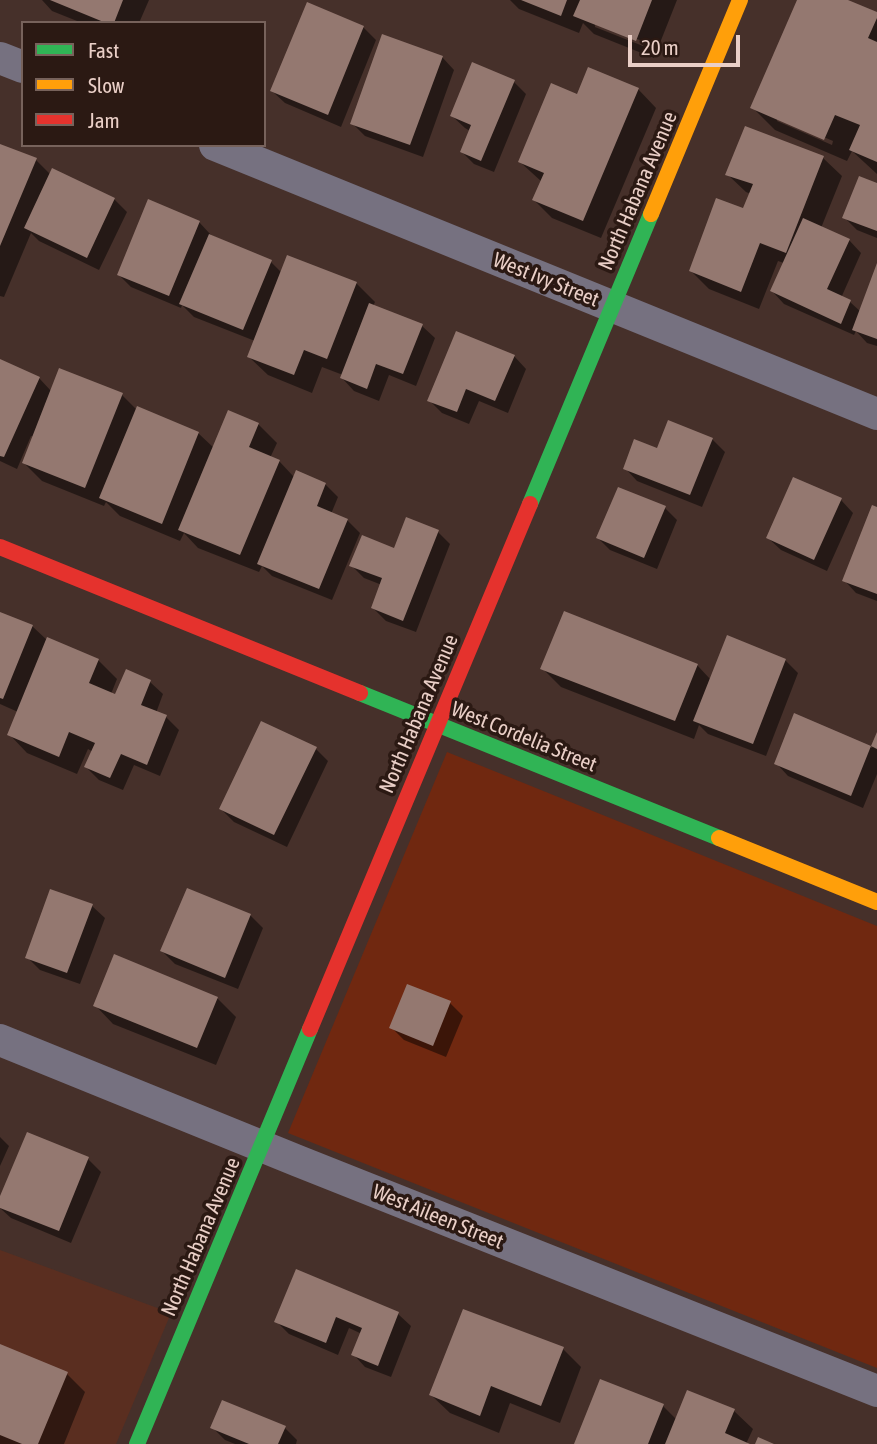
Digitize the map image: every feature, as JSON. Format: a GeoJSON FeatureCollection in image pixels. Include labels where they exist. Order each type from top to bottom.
{"type":"FeatureCollection","features":[{"type":"Feature","properties":{"kind":"street","name":"North Habana Avenue"},"geometry":{"type":"LineString","coordinates":[[137,1444],[740,0]]}},
{"type":"Feature","properties":{"kind":"street"},"geometry":{"type":"LineString","coordinates":[[0,58],[21,66]]}},
{"type":"Feature","properties":{"kind":"street","name":"West Ivy Street"},"geometry":{"type":"LineString","coordinates":[[220,147],[877,414]]}},
{"type":"Feature","properties":{"kind":"street","name":"West Cordelia Street"},"geometry":{"type":"LineString","coordinates":[[0,547],[877,902]]}},
{"type":"Feature","properties":{"kind":"street","name":"West Aileen Street"},"geometry":{"type":"LineString","coordinates":[[0,1040],[877,1391]]}},
{"type":"Feature","properties":{"kind":"shaded area"},"geometry":{"type":"Polygon","coordinates":[[[447,752],[877,926],[877,1368],[288,1133],[447,752]]]}},
{"type":"Feature","properties":{"kind":"shaded area"},"geometry":{"type":"Polygon","coordinates":[[[0,1250],[171,1313],[116,1444],[0,1444],[0,1250]]]}},
{"type":"Feature","properties":{"kind":"building"},"geometry":{"type":"Polygon","coordinates":[[[50,0],[123,0],[115,21],[101,21],[50,0]]]}},
{"type":"Feature","properties":{"kind":"building"},"geometry":{"type":"Polygon","coordinates":[[[521,0],[567,0],[561,16],[521,0]]]}},
{"type":"Feature","properties":{"kind":"building"},"geometry":{"type":"Polygon","coordinates":[[[580,0],[652,0],[636,41],[573,16],[580,0]]]}},
{"type":"Feature","properties":{"kind":"building"},"geometry":{"type":"Polygon","coordinates":[[[797,0],[848,0],[877,12],[868,38],[877,42],[877,162],[849,150],[860,125],[835,115],[824,140],[750,108],[797,0]]]}},
{"type":"Feature","properties":{"kind":"building"},"geometry":{"type":"Polygon","coordinates":[[[307,2],[364,26],[328,115],[270,91],[307,2]]]}},
{"type":"Feature","properties":{"kind":"building"},"geometry":{"type":"Polygon","coordinates":[[[382,34],[443,56],[410,145],[350,124],[382,34]]]}},
{"type":"Feature","properties":{"kind":"building"},"geometry":{"type":"Polygon","coordinates":[[[472,62],[515,80],[481,161],[460,152],[471,125],[450,116],[472,62]]]}},
{"type":"Feature","properties":{"kind":"building"},"geometry":{"type":"Polygon","coordinates":[[[588,67],[639,88],[583,221],[532,200],[544,173],[518,162],[551,83],[577,94],[588,67]]]}},
{"type":"Feature","properties":{"kind":"building"},"geometry":{"type":"Polygon","coordinates":[[[745,126],[824,156],[786,253],[760,243],[741,292],[689,271],[716,198],[743,208],[753,184],[725,175],[745,126]]]}},
{"type":"Feature","properties":{"kind":"building"},"geometry":{"type":"Polygon","coordinates":[[[0,144],[37,158],[0,246],[0,144]]]}},
{"type":"Feature","properties":{"kind":"building"},"geometry":{"type":"Polygon","coordinates":[[[52,168],[115,198],[87,258],[24,228],[52,168]]]}},
{"type":"Feature","properties":{"kind":"building"},"geometry":{"type":"Polygon","coordinates":[[[859,176],[877,183],[877,231],[842,218],[859,176]]]}},
{"type":"Feature","properties":{"kind":"building"},"geometry":{"type":"Polygon","coordinates":[[[148,199],[200,221],[169,296],[117,275],[148,199]]]}},
{"type":"Feature","properties":{"kind":"building"},"geometry":{"type":"Polygon","coordinates":[[[803,218],[850,239],[827,289],[851,300],[841,324],[770,291],[803,218]]]}},
{"type":"Feature","properties":{"kind":"building"},"geometry":{"type":"Polygon","coordinates":[[[209,234],[272,260],[243,330],[179,304],[209,234]]]}},
{"type":"Feature","properties":{"kind":"building"},"geometry":{"type":"Polygon","coordinates":[[[287,255],[357,282],[327,359],[304,350],[294,375],[247,357],[287,255]]]}},
{"type":"Feature","properties":{"kind":"building"},"geometry":{"type":"Polygon","coordinates":[[[877,263],[877,339],[852,330],[877,263]]]}},
{"type":"Feature","properties":{"kind":"building"},"geometry":{"type":"Polygon","coordinates":[[[369,303],[423,324],[403,374],[376,364],[367,389],[340,378],[369,303]]]}},
{"type":"Feature","properties":{"kind":"building"},"geometry":{"type":"Polygon","coordinates":[[[456,331],[515,355],[495,401],[466,389],[457,412],[427,401],[456,331]]]}},
{"type":"Feature","properties":{"kind":"building"},"geometry":{"type":"Polygon","coordinates":[[[0,359],[40,377],[4,457],[0,456],[0,359]]]}},
{"type":"Feature","properties":{"kind":"building"},"geometry":{"type":"Polygon","coordinates":[[[59,368],[123,393],[85,488],[22,463],[59,368]]]}},
{"type":"Feature","properties":{"kind":"building"},"geometry":{"type":"Polygon","coordinates":[[[137,406],[199,432],[162,524],[99,498],[137,406]]]}},
{"type":"Feature","properties":{"kind":"building"},"geometry":{"type":"Polygon","coordinates":[[[228,410],[259,423],[249,447],[280,460],[240,555],[178,530],[228,410]]]}},
{"type":"Feature","properties":{"kind":"building"},"geometry":{"type":"Polygon","coordinates":[[[668,420],[713,438],[690,495],[623,469],[634,439],[657,448],[668,420]]]}},
{"type":"Feature","properties":{"kind":"building"},"geometry":{"type":"Polygon","coordinates":[[[296,470],[326,483],[317,506],[348,519],[319,589],[257,564],[296,470]]]}},
{"type":"Feature","properties":{"kind":"building"},"geometry":{"type":"Polygon","coordinates":[[[793,477],[842,498],[814,560],[766,538],[793,477]]]}},
{"type":"Feature","properties":{"kind":"building"},"geometry":{"type":"Polygon","coordinates":[[[618,487],[666,506],[644,558],[596,538],[618,487]]]}},
{"type":"Feature","properties":{"kind":"building"},"geometry":{"type":"Polygon","coordinates":[[[872,505],[877,507],[877,594],[842,581],[872,505]]]}},
{"type":"Feature","properties":{"kind":"building"},"geometry":{"type":"Polygon","coordinates":[[[406,517],[439,530],[403,621],[371,608],[382,578],[349,566],[362,535],[394,548],[406,517]]]}},
{"type":"Feature","properties":{"kind":"building"},"geometry":{"type":"Polygon","coordinates":[[[564,611],[698,664],[675,721],[540,669],[564,611]]]}},
{"type":"Feature","properties":{"kind":"building"},"geometry":{"type":"Polygon","coordinates":[[[0,612],[33,625],[3,699],[0,698],[0,612]]]}},
{"type":"Feature","properties":{"kind":"building"},"geometry":{"type":"Polygon","coordinates":[[[727,635],[786,659],[753,744],[693,721],[727,635]]]}},
{"type":"Feature","properties":{"kind":"building"},"geometry":{"type":"Polygon","coordinates":[[[47,637],[99,659],[89,683],[115,694],[126,669],[151,680],[141,705],[167,715],[147,765],[121,754],[110,778],[84,767],[95,743],[69,732],[59,757],[7,735],[47,637]]]}},
{"type":"Feature","properties":{"kind":"building"},"geometry":{"type":"Polygon","coordinates":[[[794,713],[871,746],[851,796],[774,764],[794,713]]]}},
{"type":"Feature","properties":{"kind":"building"},"geometry":{"type":"Polygon","coordinates":[[[261,721],[317,747],[274,835],[219,809],[261,721]]]}},
{"type":"Feature","properties":{"kind":"building"},"geometry":{"type":"Polygon","coordinates":[[[877,732],[877,749],[871,746],[877,732]]]}},
{"type":"Feature","properties":{"kind":"building"},"geometry":{"type":"Polygon","coordinates":[[[187,888],[251,914],[225,978],[160,951],[187,888]]]}},
{"type":"Feature","properties":{"kind":"building"},"geometry":{"type":"Polygon","coordinates":[[[50,889],[93,904],[67,973],[25,958],[50,889]]]}},
{"type":"Feature","properties":{"kind":"building"},"geometry":{"type":"Polygon","coordinates":[[[114,954],[218,997],[197,1048],[93,1006],[114,954]]]}},
{"type":"Feature","properties":{"kind":"building"},"geometry":{"type":"Polygon","coordinates":[[[407,984],[451,1001],[433,1046],[389,1028],[407,984]]]}},
{"type":"Feature","properties":{"kind":"building"},"geometry":{"type":"Polygon","coordinates":[[[27,1132],[89,1157],[59,1231],[0,1208],[0,1196],[27,1132]]]}},
{"type":"Feature","properties":{"kind":"building"},"geometry":{"type":"Polygon","coordinates":[[[296,1269],[399,1312],[378,1366],[351,1355],[362,1328],[336,1317],[326,1343],[274,1322],[296,1269]]]}},
{"type":"Feature","properties":{"kind":"building"},"geometry":{"type":"Polygon","coordinates":[[[463,1309],[564,1347],[541,1406],[491,1386],[480,1416],[429,1395],[463,1309]]]}},
{"type":"Feature","properties":{"kind":"building"},"geometry":{"type":"Polygon","coordinates":[[[0,1344],[68,1372],[38,1444],[22,1444],[0,1435],[0,1344]]]}},
{"type":"Feature","properties":{"kind":"building"},"geometry":{"type":"Polygon","coordinates":[[[600,1379],[664,1404],[648,1444],[574,1444],[600,1379]]]}},
{"type":"Feature","properties":{"kind":"building"},"geometry":{"type":"Polygon","coordinates":[[[687,1390],[735,1409],[725,1433],[750,1444],[665,1444],[687,1390]]]}},
{"type":"Feature","properties":{"kind":"building"},"geometry":{"type":"Polygon","coordinates":[[[222,1400],[286,1426],[278,1444],[249,1444],[210,1428],[222,1400]]]}},
{"type":"Feature","properties":{"kind":"building"},"geometry":{"type":"Polygon","coordinates":[[[758,1437],[774,1444],[755,1444],[758,1437]]]}},
{"type":"Feature","properties":{"kind":"traffic: fast"},"geometry":{"type":"LineString","coordinates":[[530,504],[651,214]]}},
{"type":"Feature","properties":{"kind":"traffic: fast"},"geometry":{"type":"LineString","coordinates":[[360,693],[719,838]]}},
{"type":"Feature","properties":{"kind":"traffic: fast"},"geometry":{"type":"LineString","coordinates":[[137,1444],[310,1029]]}},
{"type":"Feature","properties":{"kind":"traffic: slow"},"geometry":{"type":"LineString","coordinates":[[651,214],[740,0]]}},
{"type":"Feature","properties":{"kind":"traffic: slow"},"geometry":{"type":"LineString","coordinates":[[719,838],[877,902]]}},
{"type":"Feature","properties":{"kind":"traffic: jam"},"geometry":{"type":"LineString","coordinates":[[310,1029],[530,504]]}},
{"type":"Feature","properties":{"kind":"traffic: jam"},"geometry":{"type":"LineString","coordinates":[[0,547],[360,693]]}}]}
